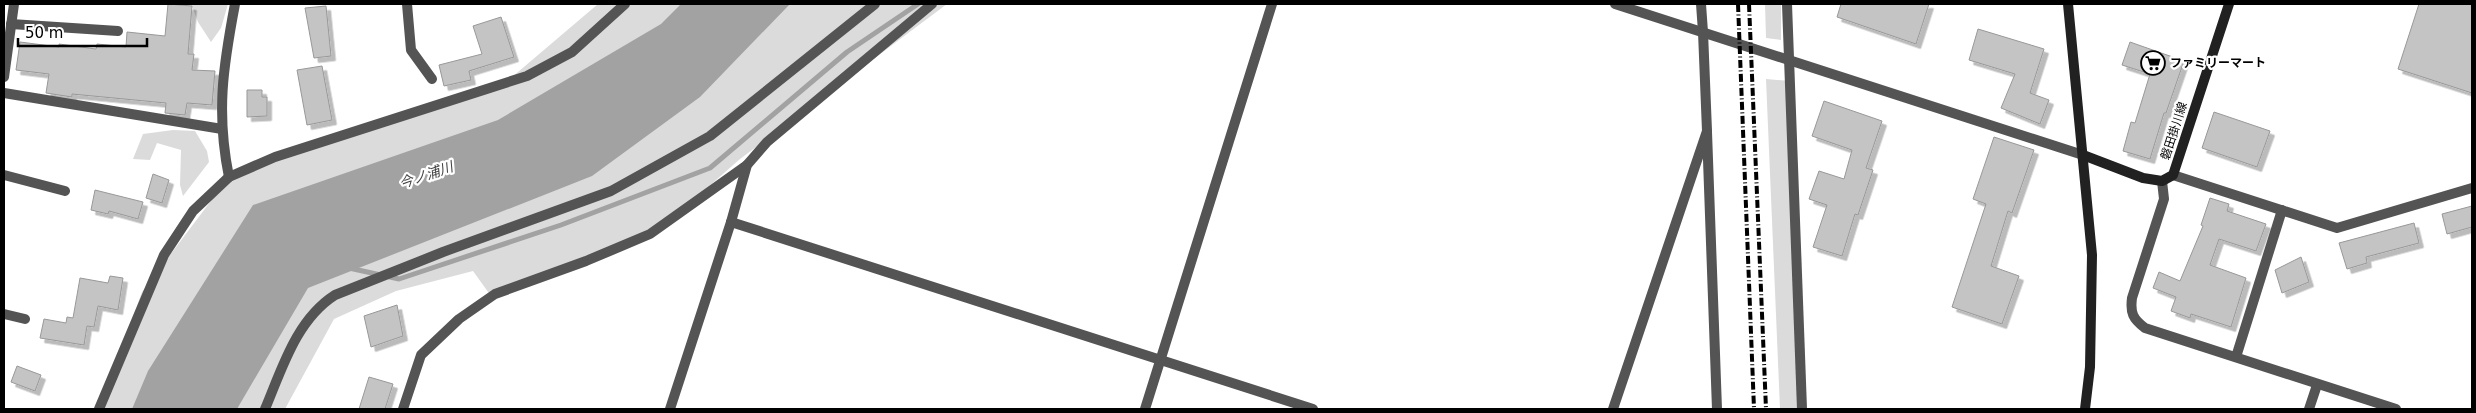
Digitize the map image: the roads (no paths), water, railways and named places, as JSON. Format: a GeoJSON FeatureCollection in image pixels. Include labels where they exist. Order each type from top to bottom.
{"type":"FeatureCollection","features":[{"type":"Feature","properties":{"kind":"main road"},"geometry":{"type":"LineString","coordinates":[[2068,4],[2092,255],[2090,367],[2085,409]]}},
{"type":"Feature","properties":{"kind":"main road","name":"磐田掛川線"},"geometry":{"type":"LineString","coordinates":[[2162,181],[2173,175],[2229,4]]}},
{"type":"Feature","properties":{"kind":"main road"},"geometry":{"type":"LineString","coordinates":[[2083,155],[2143,178],[2162,181]]}},
{"type":"Feature","properties":{"kind":"street"},"geometry":{"type":"LineString","coordinates":[[4,78],[14,4]]}},
{"type":"Feature","properties":{"kind":"street"},"geometry":{"type":"LineString","coordinates":[[229,177],[222,130],[223,70],[235,4]]}},
{"type":"Feature","properties":{"kind":"street"},"geometry":{"type":"LineString","coordinates":[[407,4],[412,50],[432,79]]}},
{"type":"Feature","properties":{"kind":"street"},"geometry":{"type":"LineString","coordinates":[[99,409],[164,255],[193,211],[229,177],[275,157],[526,76],[572,52],[625,4]]}},
{"type":"Feature","properties":{"kind":"street"},"geometry":{"type":"LineString","coordinates":[[265,409],[295,338],[322,303],[335,295],[443,252],[611,191],[710,136],[875,4]]}},
{"type":"Feature","properties":{"kind":"street"},"geometry":{"type":"LineString","coordinates":[[403,409],[421,355],[458,319],[495,294],[586,261],[650,234],[747,164],[767,142],[932,4]]}},
{"type":"Feature","properties":{"kind":"street"},"geometry":{"type":"LineString","coordinates":[[1145,409],[1272,4]]}},
{"type":"Feature","properties":{"kind":"street"},"geometry":{"type":"LineString","coordinates":[[1615,4],[2083,155]]}},
{"type":"Feature","properties":{"kind":"street"},"geometry":{"type":"LineString","coordinates":[[1702,4],[1717,409]]}},
{"type":"Feature","properties":{"kind":"street"},"geometry":{"type":"LineString","coordinates":[[1787,4],[1802,409]]}},
{"type":"Feature","properties":{"kind":"street"},"geometry":{"type":"LineString","coordinates":[[11,24],[118,31]]}},
{"type":"Feature","properties":{"kind":"street"},"geometry":{"type":"LineString","coordinates":[[4,93],[222,130]]}},
{"type":"Feature","properties":{"kind":"street"},"geometry":{"type":"LineString","coordinates":[[1613,409],[1707,131]]}},
{"type":"Feature","properties":{"kind":"street"},"geometry":{"type":"LineString","coordinates":[[670,409],[731,222],[747,164]]}},
{"type":"Feature","properties":{"kind":"street"},"geometry":{"type":"LineString","coordinates":[[4,175],[65,191]]}},
{"type":"Feature","properties":{"kind":"street"},"geometry":{"type":"LineString","coordinates":[[2173,175],[2337,228],[2472,188]]}},
{"type":"Feature","properties":{"kind":"street"},"geometry":{"type":"LineString","coordinates":[[2162,181],[2164,199],[2132,298],[2130,311],[2136,322],[2144,328],[2396,409]]}},
{"type":"Feature","properties":{"kind":"street"},"geometry":{"type":"LineString","coordinates":[[2236,357],[2282,210]]}},
{"type":"Feature","properties":{"kind":"street"},"geometry":{"type":"LineString","coordinates":[[731,222],[1314,409]]}},
{"type":"Feature","properties":{"kind":"street"},"geometry":{"type":"LineString","coordinates":[[4,314],[25,319]]}},
{"type":"Feature","properties":{"kind":"street"},"geometry":{"type":"LineString","coordinates":[[2309,409],[2317,385]]}},
{"type":"Feature","properties":{"kind":"water","name":"今ノ浦川"},"geometry":{"type":"Polygon","coordinates":[[[681,4],[790,4],[700,97],[592,176],[308,288],[237,409],[132,409],[148,371],[253,205],[498,120],[661,24],[681,4]]]}},
{"type":"Feature","properties":{"kind":"waterway"},"geometry":{"type":"LineString","coordinates":[[349,268],[399,279],[561,225],[710,168],[847,52],[918,4]]}},
{"type":"Feature","properties":{"kind":"railway"},"geometry":{"type":"LineString","coordinates":[[1738,4],[1754,409]]}},
{"type":"Feature","properties":{"kind":"railway"},"geometry":{"type":"LineString","coordinates":[[1749,4],[1766,409]]}},
{"type":"Feature","properties":{"kind":"place","name":"ファミリーマート"},"geometry":{"type":"Point","coordinates":[2153,63]}}]}
